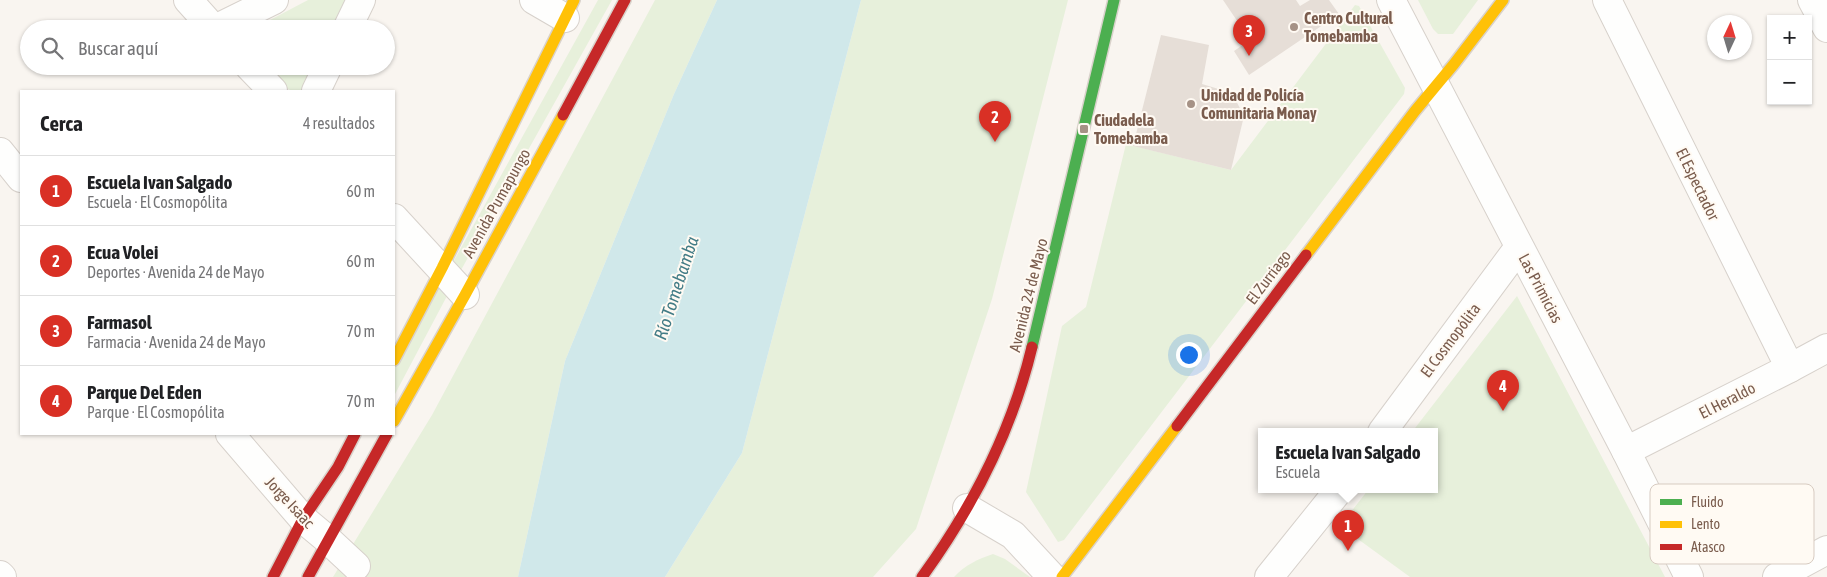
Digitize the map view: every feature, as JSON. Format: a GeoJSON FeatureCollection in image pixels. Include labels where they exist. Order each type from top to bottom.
{"type":"FeatureCollection","features":[{"type":"Feature","properties":{"kind":"main road","name":"Avenida Pumapungo"},"geometry":{"type":"LineString","coordinates":[[395,419],[625,0]]}},
{"type":"Feature","properties":{"kind":"main road","name":"Avenida 24 de Mayo"},"geometry":{"type":"LineString","coordinates":[[922,577],[967,508],[1007,427],[1026,373],[1114,0]]}},
{"type":"Feature","properties":{"kind":"main road","name":"El Zurriago"},"geometry":{"type":"LineString","coordinates":[[1062,577],[1415,111],[1503,0]]}},
{"type":"Feature","properties":{"kind":"main road","name":"Avenida Pumapungo"},"geometry":{"type":"LineString","coordinates":[[395,358],[442,268],[569,9]]}},
{"type":"Feature","properties":{"kind":"main road"},"geometry":{"type":"LineString","coordinates":[[273,577],[302,520],[338,467],[354,435]]}},
{"type":"Feature","properties":{"kind":"main road"},"geometry":{"type":"LineString","coordinates":[[308,577],[327,539],[386,435]]}},
{"type":"Feature","properties":{"kind":"street"},"geometry":{"type":"LineString","coordinates":[[188,0],[207,20]]}},
{"type":"Feature","properties":{"kind":"street"},"geometry":{"type":"LineString","coordinates":[[233,20],[274,0]]}},
{"type":"Feature","properties":{"kind":"street"},"geometry":{"type":"LineString","coordinates":[[351,20],[361,0]]}},
{"type":"Feature","properties":{"kind":"street"},"geometry":{"type":"LineString","coordinates":[[534,0],[569,9]]}},
{"type":"Feature","properties":{"kind":"street","name":"Las Primicias"},"geometry":{"type":"LineString","coordinates":[[1391,0],[1650,498]]}},
{"type":"Feature","properties":{"kind":"street","name":"El Espectador"},"geometry":{"type":"LineString","coordinates":[[1607,0],[1790,368]]}},
{"type":"Feature","properties":{"kind":"street"},"geometry":{"type":"LineString","coordinates":[[1812,0],[1827,28]]}},
{"type":"Feature","properties":{"kind":"street"},"geometry":{"type":"LineString","coordinates":[[258,75],[272,90]]}},
{"type":"Feature","properties":{"kind":"street"},"geometry":{"type":"LineString","coordinates":[[316,90],[324,75]]}},
{"type":"Feature","properties":{"kind":"street"},"geometry":{"type":"LineString","coordinates":[[0,152],[20,177]]}},
{"type":"Feature","properties":{"kind":"street"},"geometry":{"type":"LineString","coordinates":[[395,219],[465,294]]}},
{"type":"Feature","properties":{"kind":"street","name":"El Cosmopólita"},"geometry":{"type":"LineString","coordinates":[[1385,428],[1519,247]]}},
{"type":"Feature","properties":{"kind":"street","name":"El Heraldo"},"geometry":{"type":"LineString","coordinates":[[1626,451],[1827,348]]}},
{"type":"Feature","properties":{"kind":"street","name":"Jorge Isaac"},"geometry":{"type":"LineString","coordinates":[[231,435],[302,520],[327,539],[356,566]]}},
{"type":"Feature","properties":{"kind":"street"},"geometry":{"type":"LineString","coordinates":[[1269,577],[1337,493]]}},
{"type":"Feature","properties":{"kind":"street"},"geometry":{"type":"LineString","coordinates":[[967,508],[1013,535],[1052,577]]}},
{"type":"Feature","properties":{"kind":"street"},"geometry":{"type":"LineString","coordinates":[[1814,557],[1827,550]]}},
{"type":"Feature","properties":{"kind":"street","name":"Las Primicias"},"geometry":{"type":"LineString","coordinates":[[1683,564],[1690,577]]}},
{"type":"Feature","properties":{"kind":"street"},"geometry":{"type":"LineString","coordinates":[[1777,577],[1801,564]]}},
{"type":"Feature","properties":{"kind":"green space"},"geometry":{"type":"Polygon","coordinates":[[[308,0],[356,0],[345,20],[270,20],[308,0]]]}},
{"type":"Feature","properties":{"kind":"green space"},"geometry":{"type":"Polygon","coordinates":[[[598,0],[612,0],[456,279],[395,394],[395,367],[598,0]]]}},
{"type":"Feature","properties":{"kind":"green space"},"geometry":{"type":"Polygon","coordinates":[[[655,0],[717,0],[674,94],[565,361],[518,577],[333,577],[432,415],[655,0]]]}},
{"type":"Feature","properties":{"kind":"green space"},"geometry":{"type":"Polygon","coordinates":[[[861,0],[1068,0],[992,299],[916,529],[873,577],[665,577],[742,453],[861,0]]]}},
{"type":"Feature","properties":{"kind":"green space"},"geometry":{"type":"Polygon","coordinates":[[[1418,0],[1478,0],[1453,34],[1438,34],[1433,29],[1418,0]]]}},
{"type":"Feature","properties":{"kind":"green space"},"geometry":{"type":"Polygon","coordinates":[[[1355,5],[1359,6],[1405,88],[1404,94],[1064,540],[1058,542],[1026,492],[1062,326],[1086,307],[1126,144],[1231,170],[1355,5]]]}},
{"type":"Feature","properties":{"kind":"green space"},"geometry":{"type":"Polygon","coordinates":[[[268,75],[316,75],[310,84],[300,90],[290,90],[283,87],[268,75]]]}},
{"type":"Feature","properties":{"kind":"green space"},"geometry":{"type":"Polygon","coordinates":[[[1517,296],[1650,549],[1650,564],[1658,564],[1665,577],[1410,577],[1340,526],[1366,493],[1438,493],[1438,428],[1415,428],[1517,296]]]}},
{"type":"Feature","properties":{"kind":"green space"},"geometry":{"type":"Polygon","coordinates":[[[993,554],[1005,559],[1030,577],[954,577],[972,563],[993,554]]]}},
{"type":"Feature","properties":{"kind":"water","name":"Río Tomebamba"},"geometry":{"type":"Polygon","coordinates":[[[717,0],[861,0],[742,453],[665,577],[518,577],[565,361],[674,94],[717,0]]]}},
{"type":"Feature","properties":{"kind":"building","name":"Centro Cultural Tomebamba"},"geometry":{"type":"Polygon","coordinates":[[[1223,0],[1296,0],[1300,6],[1310,0],[1329,0],[1339,14],[1249,75],[1234,51],[1250,40],[1223,0]]]}},
{"type":"Feature","properties":{"kind":"building","name":"Unidad de Policía Comunitaria Monay"},"geometry":{"type":"Polygon","coordinates":[[[1161,35],[1209,45],[1202,84],[1232,93],[1244,116],[1231,170],[1133,146],[1161,35]]]}},
{"type":"Feature","properties":{"kind":"traffic: fast"},"geometry":{"type":"LineString","coordinates":[[1032,347],[1114,0]]}},
{"type":"Feature","properties":{"kind":"traffic: slow"},"geometry":{"type":"LineString","coordinates":[[395,358],[442,268],[574,0]]}},
{"type":"Feature","properties":{"kind":"traffic: slow"},"geometry":{"type":"LineString","coordinates":[[1306,255],[1415,111],[1503,0]]}},
{"type":"Feature","properties":{"kind":"traffic: slow"},"geometry":{"type":"LineString","coordinates":[[395,419],[563,115]]}},
{"type":"Feature","properties":{"kind":"traffic: slow"},"geometry":{"type":"LineString","coordinates":[[1062,577],[1177,426]]}},
{"type":"Feature","properties":{"kind":"traffic: jam"},"geometry":{"type":"LineString","coordinates":[[563,115],[625,0]]}},
{"type":"Feature","properties":{"kind":"traffic: jam"},"geometry":{"type":"LineString","coordinates":[[1177,426],[1306,255]]}},
{"type":"Feature","properties":{"kind":"traffic: jam"},"geometry":{"type":"LineString","coordinates":[[922,577],[974,496],[1002,438],[1024,378],[1032,347]]}},
{"type":"Feature","properties":{"kind":"traffic: jam"},"geometry":{"type":"LineString","coordinates":[[273,577],[303,519],[338,467],[354,435]]}},
{"type":"Feature","properties":{"kind":"traffic: jam"},"geometry":{"type":"LineString","coordinates":[[308,577],[386,435]]}},
{"type":"Feature","properties":{"kind":"place","name":"Centro Cultural Tomebamba"},"geometry":{"type":"Point","coordinates":[1294,27]}},
{"type":"Feature","properties":{"kind":"place","name":"Farmasol"},"geometry":{"type":"Point","coordinates":[1249,56]}},
{"type":"Feature","properties":{"kind":"place","name":"Unidad de Policía Comunitaria Monay"},"geometry":{"type":"Point","coordinates":[1191,104]}},
{"type":"Feature","properties":{"kind":"place","name":"Ciudadela Tomebamba"},"geometry":{"type":"Point","coordinates":[1084,129]}},
{"type":"Feature","properties":{"kind":"place","name":"Ecua Volei"},"geometry":{"type":"Point","coordinates":[995,142]}},
{"type":"Feature","properties":{"kind":"place","name":"Parque Del Eden"},"geometry":{"type":"Point","coordinates":[1503,411]}},
{"type":"Feature","properties":{"kind":"place","name":"Escuela Ivan Salgado"},"geometry":{"type":"Point","coordinates":[1348,551]}}]}
